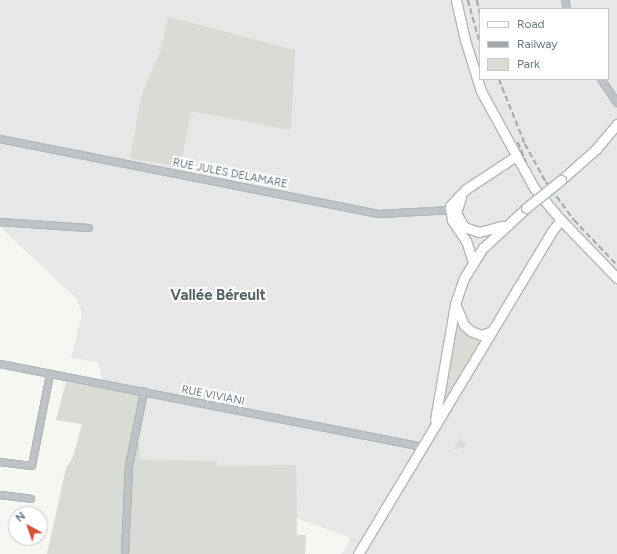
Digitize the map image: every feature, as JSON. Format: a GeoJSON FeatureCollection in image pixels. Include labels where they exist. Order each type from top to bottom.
{"type":"FeatureCollection","features":[{"type":"Feature","properties":{"kind":"street"},"geometry":{"type":"LineString","coordinates":[[456,0],[468,51],[486,102],[514,157],[539,196],[559,222],[569,229],[617,278]]}},
{"type":"Feature","properties":{"kind":"street"},"geometry":{"type":"LineString","coordinates":[[602,80],[617,103]]}},
{"type":"Feature","properties":{"kind":"street"},"geometry":{"type":"LineString","coordinates":[[434,427],[455,304],[473,262],[482,248],[526,208],[596,149],[617,124]]}},
{"type":"Feature","properties":{"kind":"street","name":"RUE JULES DELAMARE"},"geometry":{"type":"LineString","coordinates":[[0,139],[379,214],[453,210]]}},
{"type":"Feature","properties":{"kind":"street"},"geometry":{"type":"LineString","coordinates":[[473,262],[466,241],[452,220],[453,200],[466,189],[514,157]]}},
{"type":"Feature","properties":{"kind":"street"},"geometry":{"type":"LineString","coordinates":[[453,210],[459,220],[472,231],[492,230],[509,223]]}},
{"type":"Feature","properties":{"kind":"street"},"geometry":{"type":"LineString","coordinates":[[0,222],[89,228]]}},
{"type":"Feature","properties":{"kind":"street"},"geometry":{"type":"LineString","coordinates":[[358,554],[559,222]]}},
{"type":"Feature","properties":{"kind":"street"},"geometry":{"type":"LineString","coordinates":[[455,304],[464,325],[471,331],[481,335],[492,331]]}},
{"type":"Feature","properties":{"kind":"street","name":"RUE VIVIANI"},"geometry":{"type":"LineString","coordinates":[[0,364],[423,447]]}},
{"type":"Feature","properties":{"kind":"street"},"geometry":{"type":"LineString","coordinates":[[0,462],[32,466],[50,374]]}},
{"type":"Feature","properties":{"kind":"street"},"geometry":{"type":"LineString","coordinates":[[126,554],[130,466],[144,392]]}},
{"type":"Feature","properties":{"kind":"street"},"geometry":{"type":"LineString","coordinates":[[0,495],[31,499]]}},
{"type":"Feature","properties":{"kind":"shaded area"},"geometry":{"type":"Polygon","coordinates":[[[0,0],[617,0],[617,554],[342,554],[351,538],[127,456],[97,362],[71,358],[82,314],[77,299],[0,227],[0,0]]]}},
{"type":"Feature","properties":{"kind":"green space"},"geometry":{"type":"Polygon","coordinates":[[[168,17],[295,50],[291,130],[191,111],[180,167],[130,158],[142,94],[160,52],[168,17]]]}},
{"type":"Feature","properties":{"kind":"green space"},"geometry":{"type":"Polygon","coordinates":[[[456,326],[467,334],[481,337],[489,334],[447,397],[445,395],[456,326]]]}},
{"type":"Feature","properties":{"kind":"green space"},"geometry":{"type":"Polygon","coordinates":[[[66,382],[148,396],[136,440],[140,445],[139,460],[217,461],[217,466],[296,465],[297,535],[306,535],[305,554],[47,554],[66,468],[73,457],[82,424],[56,420],[66,382]]]}},
{"type":"Feature","properties":{"kind":"green space"},"geometry":{"type":"Polygon","coordinates":[[[460,439],[467,446],[453,450],[460,439]]]}},
{"type":"Feature","properties":{"kind":"railway"},"geometry":{"type":"LineString","coordinates":[[468,0],[479,39]]}},
{"type":"Feature","properties":{"kind":"railway"},"geometry":{"type":"LineString","coordinates":[[477,0],[479,9]]}},
{"type":"Feature","properties":{"kind":"railway"},"geometry":{"type":"LineString","coordinates":[[499,80],[525,144],[546,182],[574,220],[617,265]]}},
{"type":"Feature","properties":{"kind":"railway"},"geometry":{"type":"LineString","coordinates":[[518,142],[526,162]]}},
{"type":"Feature","properties":{"kind":"district","name":"Vallée Béreult"},"geometry":{"type":"Point","coordinates":[218,296]}}]}
